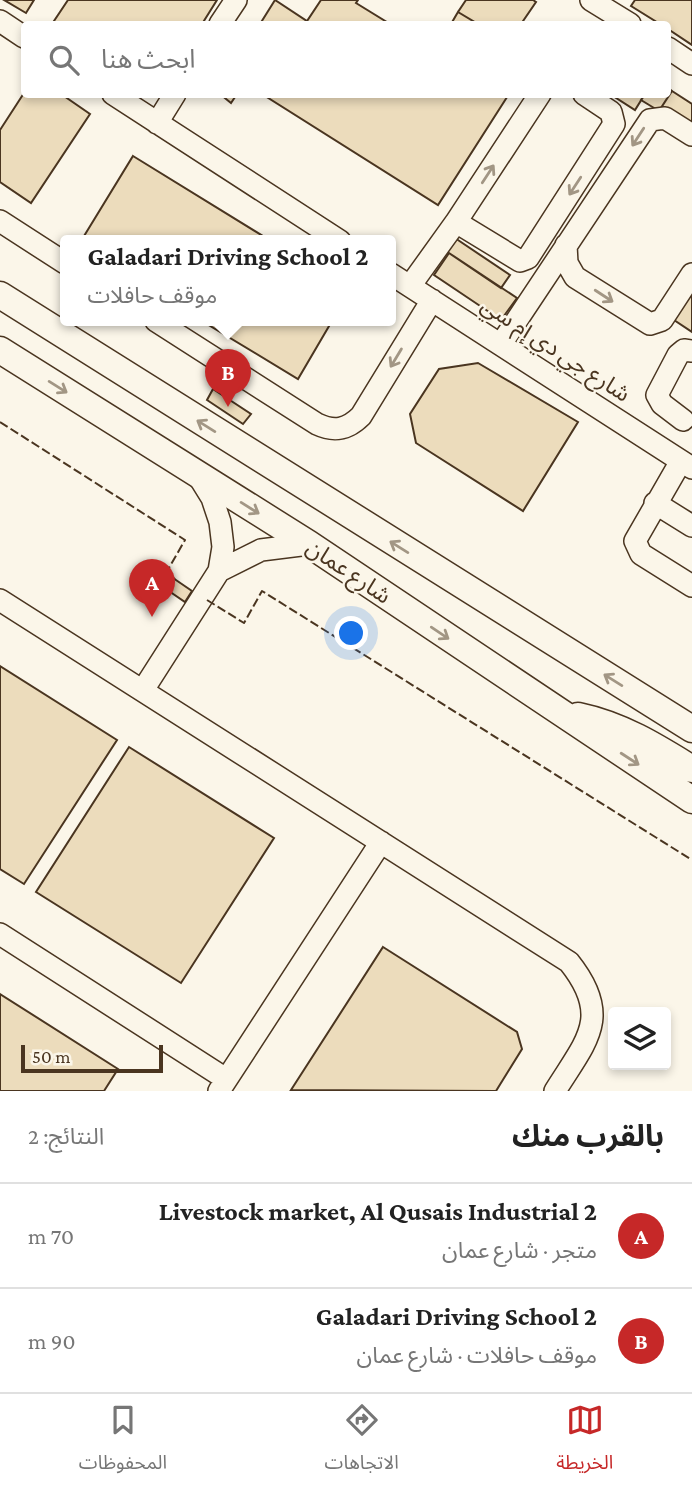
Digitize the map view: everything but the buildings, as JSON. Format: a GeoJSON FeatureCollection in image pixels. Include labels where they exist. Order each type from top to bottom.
{"type":"FeatureCollection","features":[{"type":"Feature","properties":{"kind":"main road","name":"شارع عمان"},"geometry":{"type":"LineString","coordinates":[[0,295],[692,729]]}},
{"type":"Feature","properties":{"kind":"main road","name":"شارع عمان"},"geometry":{"type":"LineString","coordinates":[[0,351],[309,544],[692,800]]}},
{"type":"Feature","properties":{"kind":"main road"},"geometry":{"type":"LineString","coordinates":[[556,711],[615,726],[645,740],[692,769]]}},
{"type":"Feature","properties":{"kind":"street"},"geometry":{"type":"LineString","coordinates":[[222,21],[236,0]]}},
{"type":"Feature","properties":{"kind":"street"},"geometry":{"type":"LineString","coordinates":[[592,0],[625,21]]}},
{"type":"Feature","properties":{"kind":"street"},"geometry":{"type":"LineString","coordinates":[[0,21],[21,35]]}},
{"type":"Feature","properties":{"kind":"street"},"geometry":{"type":"LineString","coordinates":[[671,51],[692,64]]}},
{"type":"Feature","properties":{"kind":"street"},"geometry":{"type":"LineString","coordinates":[[119,98],[331,235]]}},
{"type":"Feature","properties":{"kind":"street"},"geometry":{"type":"LineString","coordinates":[[157,123],[173,98]]}},
{"type":"Feature","properties":{"kind":"street"},"geometry":{"type":"LineString","coordinates":[[410,286],[456,222],[537,98]]}},
{"type":"Feature","properties":{"kind":"street"},"geometry":{"type":"LineString","coordinates":[[456,222],[515,260],[528,258],[614,124],[611,112],[590,98]]}},
{"type":"Feature","properties":{"kind":"street"},"geometry":{"type":"LineString","coordinates":[[501,344],[650,120],[665,118],[692,135]]}},
{"type":"Feature","properties":{"kind":"street"},"geometry":{"type":"LineString","coordinates":[[0,221],[60,260]]}},
{"type":"Feature","properties":{"kind":"street"},"geometry":{"type":"LineString","coordinates":[[566,245],[567,263],[575,277],[650,324],[662,320],[692,274]]}},
{"type":"Feature","properties":{"kind":"street","name":"شارع جي دي إم سي"},"geometry":{"type":"LineString","coordinates":[[396,277],[687,464]]}},
{"type":"Feature","properties":{"kind":"street"},"geometry":{"type":"LineString","coordinates":[[164,326],[317,424],[335,429],[345,428],[361,416],[432,300]]}},
{"type":"Feature","properties":{"kind":"street"},"geometry":{"type":"LineString","coordinates":[[683,420],[662,404],[657,395],[678,355],[684,350],[692,351]]}},
{"type":"Feature","properties":{"kind":"street"},"geometry":{"type":"LineString","coordinates":[[687,464],[655,503],[635,536],[635,547],[641,554],[692,586]]}},
{"type":"Feature","properties":{"kind":"street"},"geometry":{"type":"LineString","coordinates":[[143,691],[219,572],[223,547],[220,522],[212,498],[199,477]]}},
{"type":"Feature","properties":{"kind":"street"},"geometry":{"type":"LineString","coordinates":[[655,503],[692,526]]}},
{"type":"Feature","properties":{"kind":"street"},"geometry":{"type":"LineString","coordinates":[[219,572],[261,550],[309,544]]}},
{"type":"Feature","properties":{"kind":"street"},"geometry":{"type":"LineString","coordinates":[[0,600],[569,962],[582,977],[593,1014],[591,1034],[555,1091]]}},
{"type":"Feature","properties":{"kind":"street"},"geometry":{"type":"LineString","coordinates":[[0,934],[223,1085],[381,842]]}},
{"type":"Feature","properties":{"kind":"fence"},"geometry":{"type":"LineString","coordinates":[[0,422],[185,540],[166,573],[175,579]]}},
{"type":"Feature","properties":{"kind":"fence"},"geometry":{"type":"LineString","coordinates":[[207,600],[244,623],[262,591],[692,860]]}},
{"type":"Feature","properties":{"kind":"place","name":"Galadari Driving School 2"},"geometry":{"type":"Point","coordinates":[228,407]}},
{"type":"Feature","properties":{"kind":"place","name":"Livestock market, Al Qusais Industrial 2"},"geometry":{"type":"Point","coordinates":[152,617]}}]}
